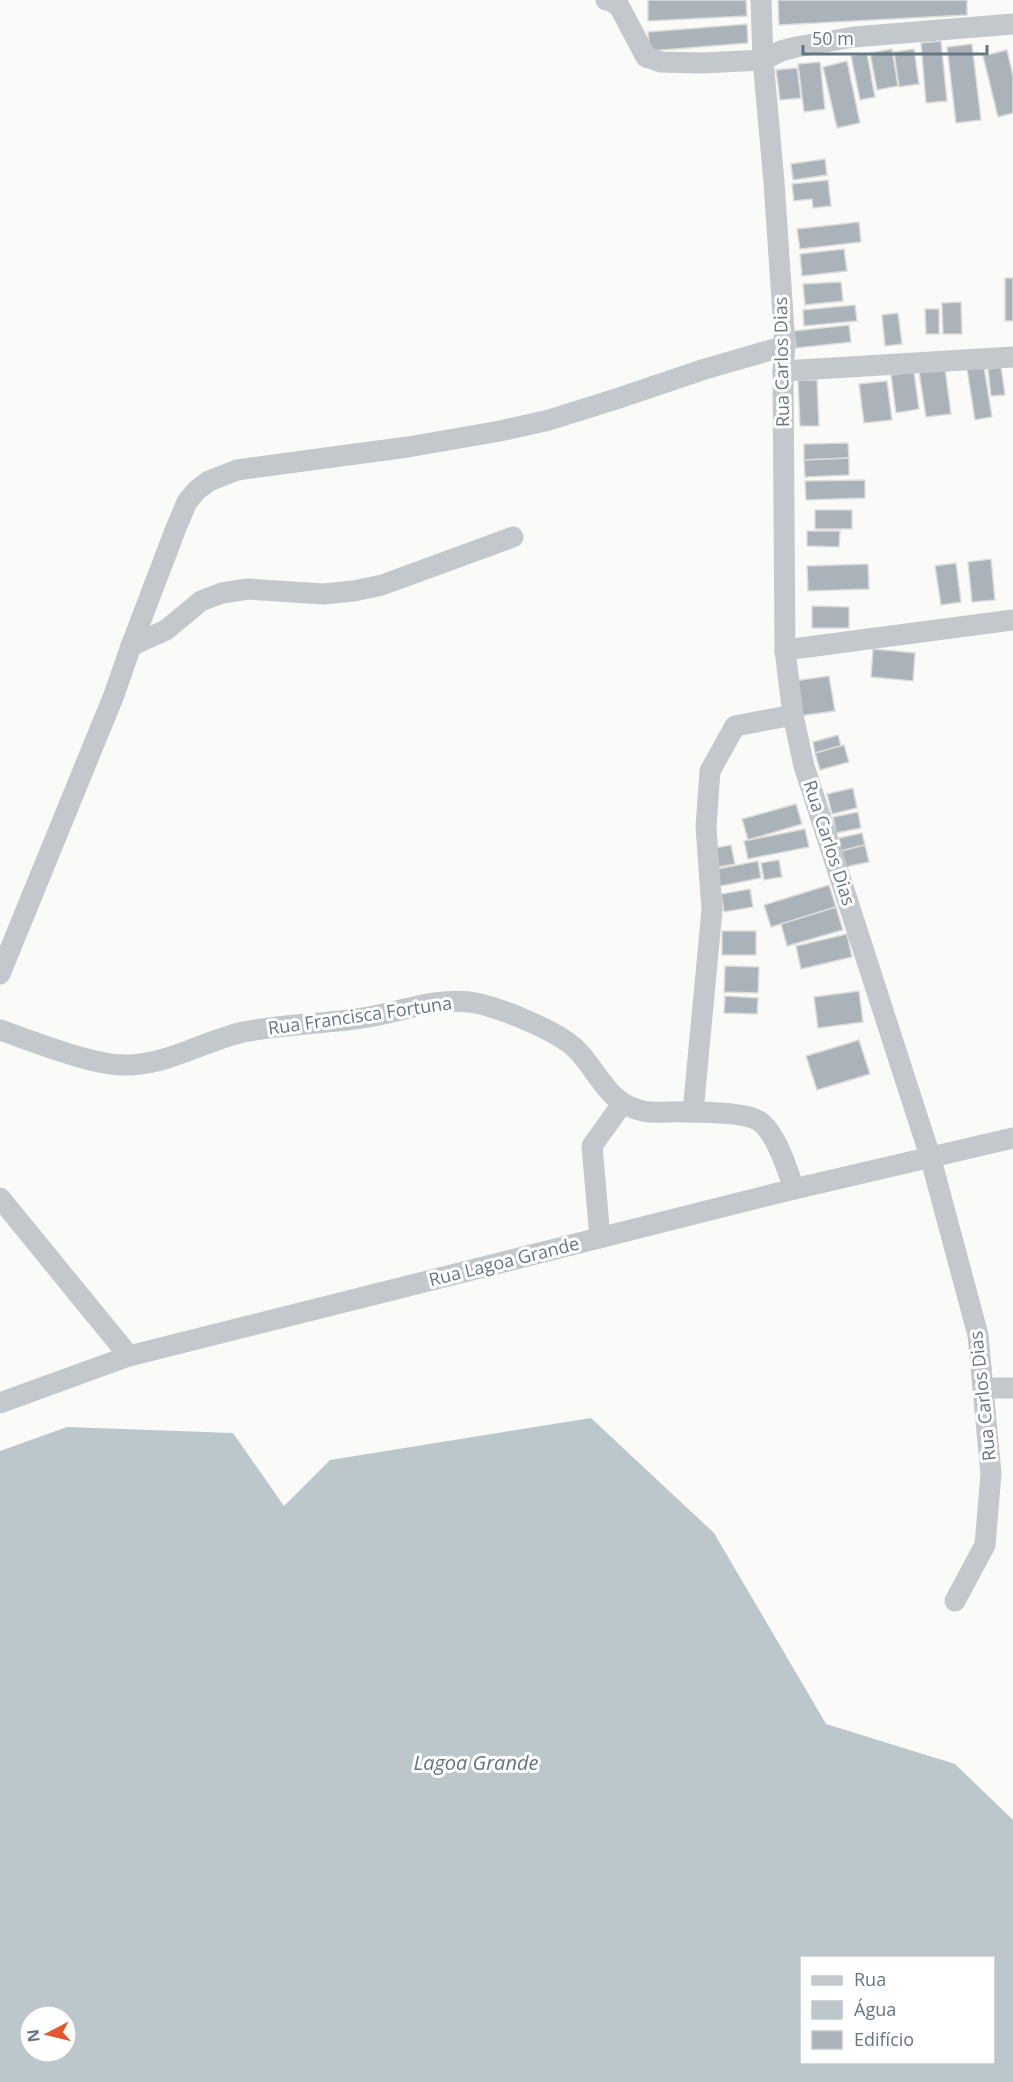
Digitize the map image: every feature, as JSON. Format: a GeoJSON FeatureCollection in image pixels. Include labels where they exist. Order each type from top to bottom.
{"type":"FeatureCollection","features":[{"type":"Feature","properties":{"kind":"street"},"geometry":{"type":"LineString","coordinates":[[606,0],[619,6],[646,57],[655,61],[702,63],[763,60],[796,47],[854,37],[1013,24]]}},
{"type":"Feature","properties":{"kind":"street","name":"Rua Carlos Dias"},"geometry":{"type":"LineString","coordinates":[[761,0],[763,60],[785,346],[783,371],[785,650],[793,715],[804,766],[930,1156],[978,1335],[991,1474],[985,1545],[955,1601]]}},
{"type":"Feature","properties":{"kind":"street"},"geometry":{"type":"LineString","coordinates":[[0,974],[114,695],[187,502],[196,490],[209,481],[237,470],[408,447],[539,422],[785,346]]}},
{"type":"Feature","properties":{"kind":"street"},"geometry":{"type":"LineString","coordinates":[[783,371],[1013,357]]}},
{"type":"Feature","properties":{"kind":"street"},"geometry":{"type":"LineString","coordinates":[[131,645],[166,630],[201,602],[222,593],[248,589],[323,594],[354,591],[382,585],[513,537]]}},
{"type":"Feature","properties":{"kind":"street"},"geometry":{"type":"LineString","coordinates":[[785,650],[1013,620]]}},
{"type":"Feature","properties":{"kind":"street"},"geometry":{"type":"LineString","coordinates":[[693,1112],[712,910],[706,827],[710,771],[735,726],[793,715]]}},
{"type":"Feature","properties":{"kind":"street","name":"Rua Francisca Fortuna"},"geometry":{"type":"LineString","coordinates":[[0,1030],[88,1059],[113,1065],[129,1065],[151,1063],[243,1032],[371,1016],[455,1001],[476,1003],[513,1015],[561,1038],[576,1049],[609,1092],[622,1104]]}},
{"type":"Feature","properties":{"kind":"street"},"geometry":{"type":"LineString","coordinates":[[600,1238],[592,1146],[622,1104],[644,1111],[737,1115],[760,1121],[784,1156],[794,1189]]}},
{"type":"Feature","properties":{"kind":"street","name":"Rua Lagoa Grande"},"geometry":{"type":"LineString","coordinates":[[0,1403],[129,1356],[794,1189],[1013,1138]]}},
{"type":"Feature","properties":{"kind":"street"},"geometry":{"type":"LineString","coordinates":[[0,1198],[129,1356]]}},
{"type":"Feature","properties":{"kind":"street"},"geometry":{"type":"LineString","coordinates":[[984,1388],[1013,1388]]}},
{"type":"Feature","properties":{"kind":"water","name":"Lagoa Grande"},"geometry":{"type":"Polygon","coordinates":[[[591,1418],[714,1533],[826,1724],[955,1764],[1013,1820],[1013,2082],[0,2082],[0,1451],[67,1427],[233,1433],[284,1506],[330,1460],[591,1418]]]}},
{"type":"Feature","properties":{"kind":"building"},"geometry":{"type":"Polygon","coordinates":[[[648,0],[746,0],[747,16],[648,21],[648,0]]]}},
{"type":"Feature","properties":{"kind":"building"},"geometry":{"type":"Polygon","coordinates":[[[778,0],[967,0],[967,15],[779,25],[778,0]]]}},
{"type":"Feature","properties":{"kind":"building"},"geometry":{"type":"Polygon","coordinates":[[[747,24],[748,43],[650,51],[648,32],[747,24]]]}},
{"type":"Feature","properties":{"kind":"building"},"geometry":{"type":"Polygon","coordinates":[[[941,41],[947,101],[926,103],[921,43],[941,41]]]}},
{"type":"Feature","properties":{"kind":"building"},"geometry":{"type":"Polygon","coordinates":[[[972,44],[981,120],[956,123],[947,47],[972,44]]]}},
{"type":"Feature","properties":{"kind":"building"},"geometry":{"type":"Polygon","coordinates":[[[892,49],[898,86],[877,90],[870,53],[892,49]]]}},
{"type":"Feature","properties":{"kind":"building"},"geometry":{"type":"Polygon","coordinates":[[[914,49],[919,84],[899,87],[894,52],[914,49]]]}},
{"type":"Feature","properties":{"kind":"building"},"geometry":{"type":"Polygon","coordinates":[[[1007,50],[1013,76],[1013,113],[998,117],[983,56],[1007,50]]]}},
{"type":"Feature","properties":{"kind":"building"},"geometry":{"type":"Polygon","coordinates":[[[867,53],[875,97],[860,100],[851,56],[867,53]]]}},
{"type":"Feature","properties":{"kind":"building"},"geometry":{"type":"Polygon","coordinates":[[[847,61],[860,123],[837,128],[823,67],[847,61]]]}},
{"type":"Feature","properties":{"kind":"building"},"geometry":{"type":"Polygon","coordinates":[[[820,62],[825,109],[804,112],[798,64],[820,62]]]}},
{"type":"Feature","properties":{"kind":"building"},"geometry":{"type":"Polygon","coordinates":[[[797,68],[801,98],[780,100],[776,70],[797,68]]]}},
{"type":"Feature","properties":{"kind":"building"},"geometry":{"type":"Polygon","coordinates":[[[825,159],[827,175],[793,180],[791,164],[825,159]]]}},
{"type":"Feature","properties":{"kind":"building"},"geometry":{"type":"Polygon","coordinates":[[[828,180],[831,206],[813,208],[812,199],[794,201],[792,184],[828,180]]]}},
{"type":"Feature","properties":{"kind":"building"},"geometry":{"type":"Polygon","coordinates":[[[859,222],[861,242],[800,249],[797,229],[859,222]]]}},
{"type":"Feature","properties":{"kind":"building"},"geometry":{"type":"Polygon","coordinates":[[[844,249],[847,271],[802,276],[800,254],[844,249]]]}},
{"type":"Feature","properties":{"kind":"building"},"geometry":{"type":"Polygon","coordinates":[[[1005,278],[1013,278],[1013,321],[1005,321],[1005,278]]]}},
{"type":"Feature","properties":{"kind":"building"},"geometry":{"type":"Polygon","coordinates":[[[841,282],[843,301],[805,305],[803,284],[841,282]]]}},
{"type":"Feature","properties":{"kind":"building"},"geometry":{"type":"Polygon","coordinates":[[[961,302],[962,334],[943,334],[942,303],[961,302]]]}},
{"type":"Feature","properties":{"kind":"building"},"geometry":{"type":"Polygon","coordinates":[[[855,305],[857,321],[804,326],[803,310],[855,305]]]}},
{"type":"Feature","properties":{"kind":"building"},"geometry":{"type":"Polygon","coordinates":[[[925,309],[939,309],[939,334],[926,334],[925,309]]]}},
{"type":"Feature","properties":{"kind":"building"},"geometry":{"type":"Polygon","coordinates":[[[898,313],[902,344],[885,346],[882,315],[898,313]]]}},
{"type":"Feature","properties":{"kind":"building"},"geometry":{"type":"Polygon","coordinates":[[[849,325],[851,342],[796,348],[794,331],[849,325]]]}},
{"type":"Feature","properties":{"kind":"building"},"geometry":{"type":"Polygon","coordinates":[[[984,367],[992,417],[975,420],[967,369],[984,367]]]}},
{"type":"Feature","properties":{"kind":"building"},"geometry":{"type":"Polygon","coordinates":[[[1001,367],[1005,395],[991,396],[988,369],[1001,367]]]}},
{"type":"Feature","properties":{"kind":"building"},"geometry":{"type":"Polygon","coordinates":[[[945,368],[951,414],[926,417],[919,372],[945,368]]]}},
{"type":"Feature","properties":{"kind":"building"},"geometry":{"type":"Polygon","coordinates":[[[914,372],[919,409],[896,413],[891,375],[914,372]]]}},
{"type":"Feature","properties":{"kind":"building"},"geometry":{"type":"Polygon","coordinates":[[[798,380],[817,380],[819,426],[800,426],[798,380]]]}},
{"type":"Feature","properties":{"kind":"building"},"geometry":{"type":"Polygon","coordinates":[[[887,381],[892,420],[864,423],[859,384],[887,381]]]}},
{"type":"Feature","properties":{"kind":"building"},"geometry":{"type":"Polygon","coordinates":[[[848,443],[849,458],[804,460],[804,444],[848,443]]]}},
{"type":"Feature","properties":{"kind":"building"},"geometry":{"type":"Polygon","coordinates":[[[849,458],[849,475],[805,477],[804,460],[849,458]]]}},
{"type":"Feature","properties":{"kind":"building"},"geometry":{"type":"Polygon","coordinates":[[[865,480],[865,498],[806,500],[805,481],[865,480]]]}},
{"type":"Feature","properties":{"kind":"building"},"geometry":{"type":"Polygon","coordinates":[[[815,510],[852,510],[852,529],[815,529],[815,510]]]}},
{"type":"Feature","properties":{"kind":"building"},"geometry":{"type":"Polygon","coordinates":[[[807,531],[840,531],[839,547],[807,546],[807,531]]]}},
{"type":"Feature","properties":{"kind":"building"},"geometry":{"type":"Polygon","coordinates":[[[991,559],[995,600],[972,602],[968,562],[991,559]]]}},
{"type":"Feature","properties":{"kind":"building"},"geometry":{"type":"Polygon","coordinates":[[[956,563],[961,602],[941,605],[935,566],[956,563]]]}},
{"type":"Feature","properties":{"kind":"building"},"geometry":{"type":"Polygon","coordinates":[[[868,564],[869,589],[808,591],[807,566],[868,564]]]}},
{"type":"Feature","properties":{"kind":"building"},"geometry":{"type":"Polygon","coordinates":[[[812,606],[849,607],[849,628],[812,628],[812,606]]]}},
{"type":"Feature","properties":{"kind":"building"},"geometry":{"type":"Polygon","coordinates":[[[873,649],[915,653],[913,681],[871,677],[873,649]]]}},
{"type":"Feature","properties":{"kind":"building"},"geometry":{"type":"Polygon","coordinates":[[[829,676],[835,711],[799,716],[794,681],[829,676]]]}},
{"type":"Feature","properties":{"kind":"building"},"geometry":{"type":"Polygon","coordinates":[[[838,735],[841,746],[815,753],[813,742],[838,735]]]}},
{"type":"Feature","properties":{"kind":"building"},"geometry":{"type":"Polygon","coordinates":[[[844,745],[849,762],[820,770],[815,753],[844,745]]]}},
{"type":"Feature","properties":{"kind":"building"},"geometry":{"type":"Polygon","coordinates":[[[853,788],[857,808],[832,814],[827,794],[853,788]]]}},
{"type":"Feature","properties":{"kind":"building"},"geometry":{"type":"Polygon","coordinates":[[[796,804],[802,824],[748,840],[742,819],[796,804]]]}},
{"type":"Feature","properties":{"kind":"building"},"geometry":{"type":"Polygon","coordinates":[[[858,812],[861,828],[836,833],[833,817],[858,812]]]}},
{"type":"Feature","properties":{"kind":"building"},"geometry":{"type":"Polygon","coordinates":[[[805,829],[809,847],[748,859],[744,841],[805,829]]]}},
{"type":"Feature","properties":{"kind":"building"},"geometry":{"type":"Polygon","coordinates":[[[862,833],[865,845],[841,851],[839,838],[862,833]]]}},
{"type":"Feature","properties":{"kind":"building"},"geometry":{"type":"Polygon","coordinates":[[[731,845],[735,864],[713,868],[709,849],[731,845]]]}},
{"type":"Feature","properties":{"kind":"building"},"geometry":{"type":"Polygon","coordinates":[[[865,845],[869,862],[845,867],[841,851],[865,845]]]}},
{"type":"Feature","properties":{"kind":"building"},"geometry":{"type":"Polygon","coordinates":[[[779,860],[782,877],[764,880],[761,863],[779,860]]]}},
{"type":"Feature","properties":{"kind":"building"},"geometry":{"type":"Polygon","coordinates":[[[758,861],[761,878],[716,887],[712,870],[758,861]]]}},
{"type":"Feature","properties":{"kind":"building"},"geometry":{"type":"Polygon","coordinates":[[[829,885],[836,907],[771,927],[764,905],[829,885]]]}},
{"type":"Feature","properties":{"kind":"building"},"geometry":{"type":"Polygon","coordinates":[[[750,889],[753,907],[724,912],[721,894],[750,889]]]}},
{"type":"Feature","properties":{"kind":"building"},"geometry":{"type":"Polygon","coordinates":[[[836,907],[843,930],[787,946],[781,924],[836,907]]]}},
{"type":"Feature","properties":{"kind":"building"},"geometry":{"type":"Polygon","coordinates":[[[722,931],[756,931],[756,955],[722,955],[722,931]]]}},
{"type":"Feature","properties":{"kind":"building"},"geometry":{"type":"Polygon","coordinates":[[[847,934],[852,957],[801,969],[796,946],[847,934]]]}},
{"type":"Feature","properties":{"kind":"building"},"geometry":{"type":"Polygon","coordinates":[[[725,966],[759,967],[758,993],[724,992],[725,966]]]}},
{"type":"Feature","properties":{"kind":"building"},"geometry":{"type":"Polygon","coordinates":[[[859,991],[863,1022],[818,1028],[814,997],[859,991]]]}},
{"type":"Feature","properties":{"kind":"building"},"geometry":{"type":"Polygon","coordinates":[[[725,996],[758,998],[757,1014],[724,1013],[725,996]]]}},
{"type":"Feature","properties":{"kind":"building"},"geometry":{"type":"Polygon","coordinates":[[[859,1040],[870,1074],[817,1090],[806,1056],[859,1040]]]}}]}
